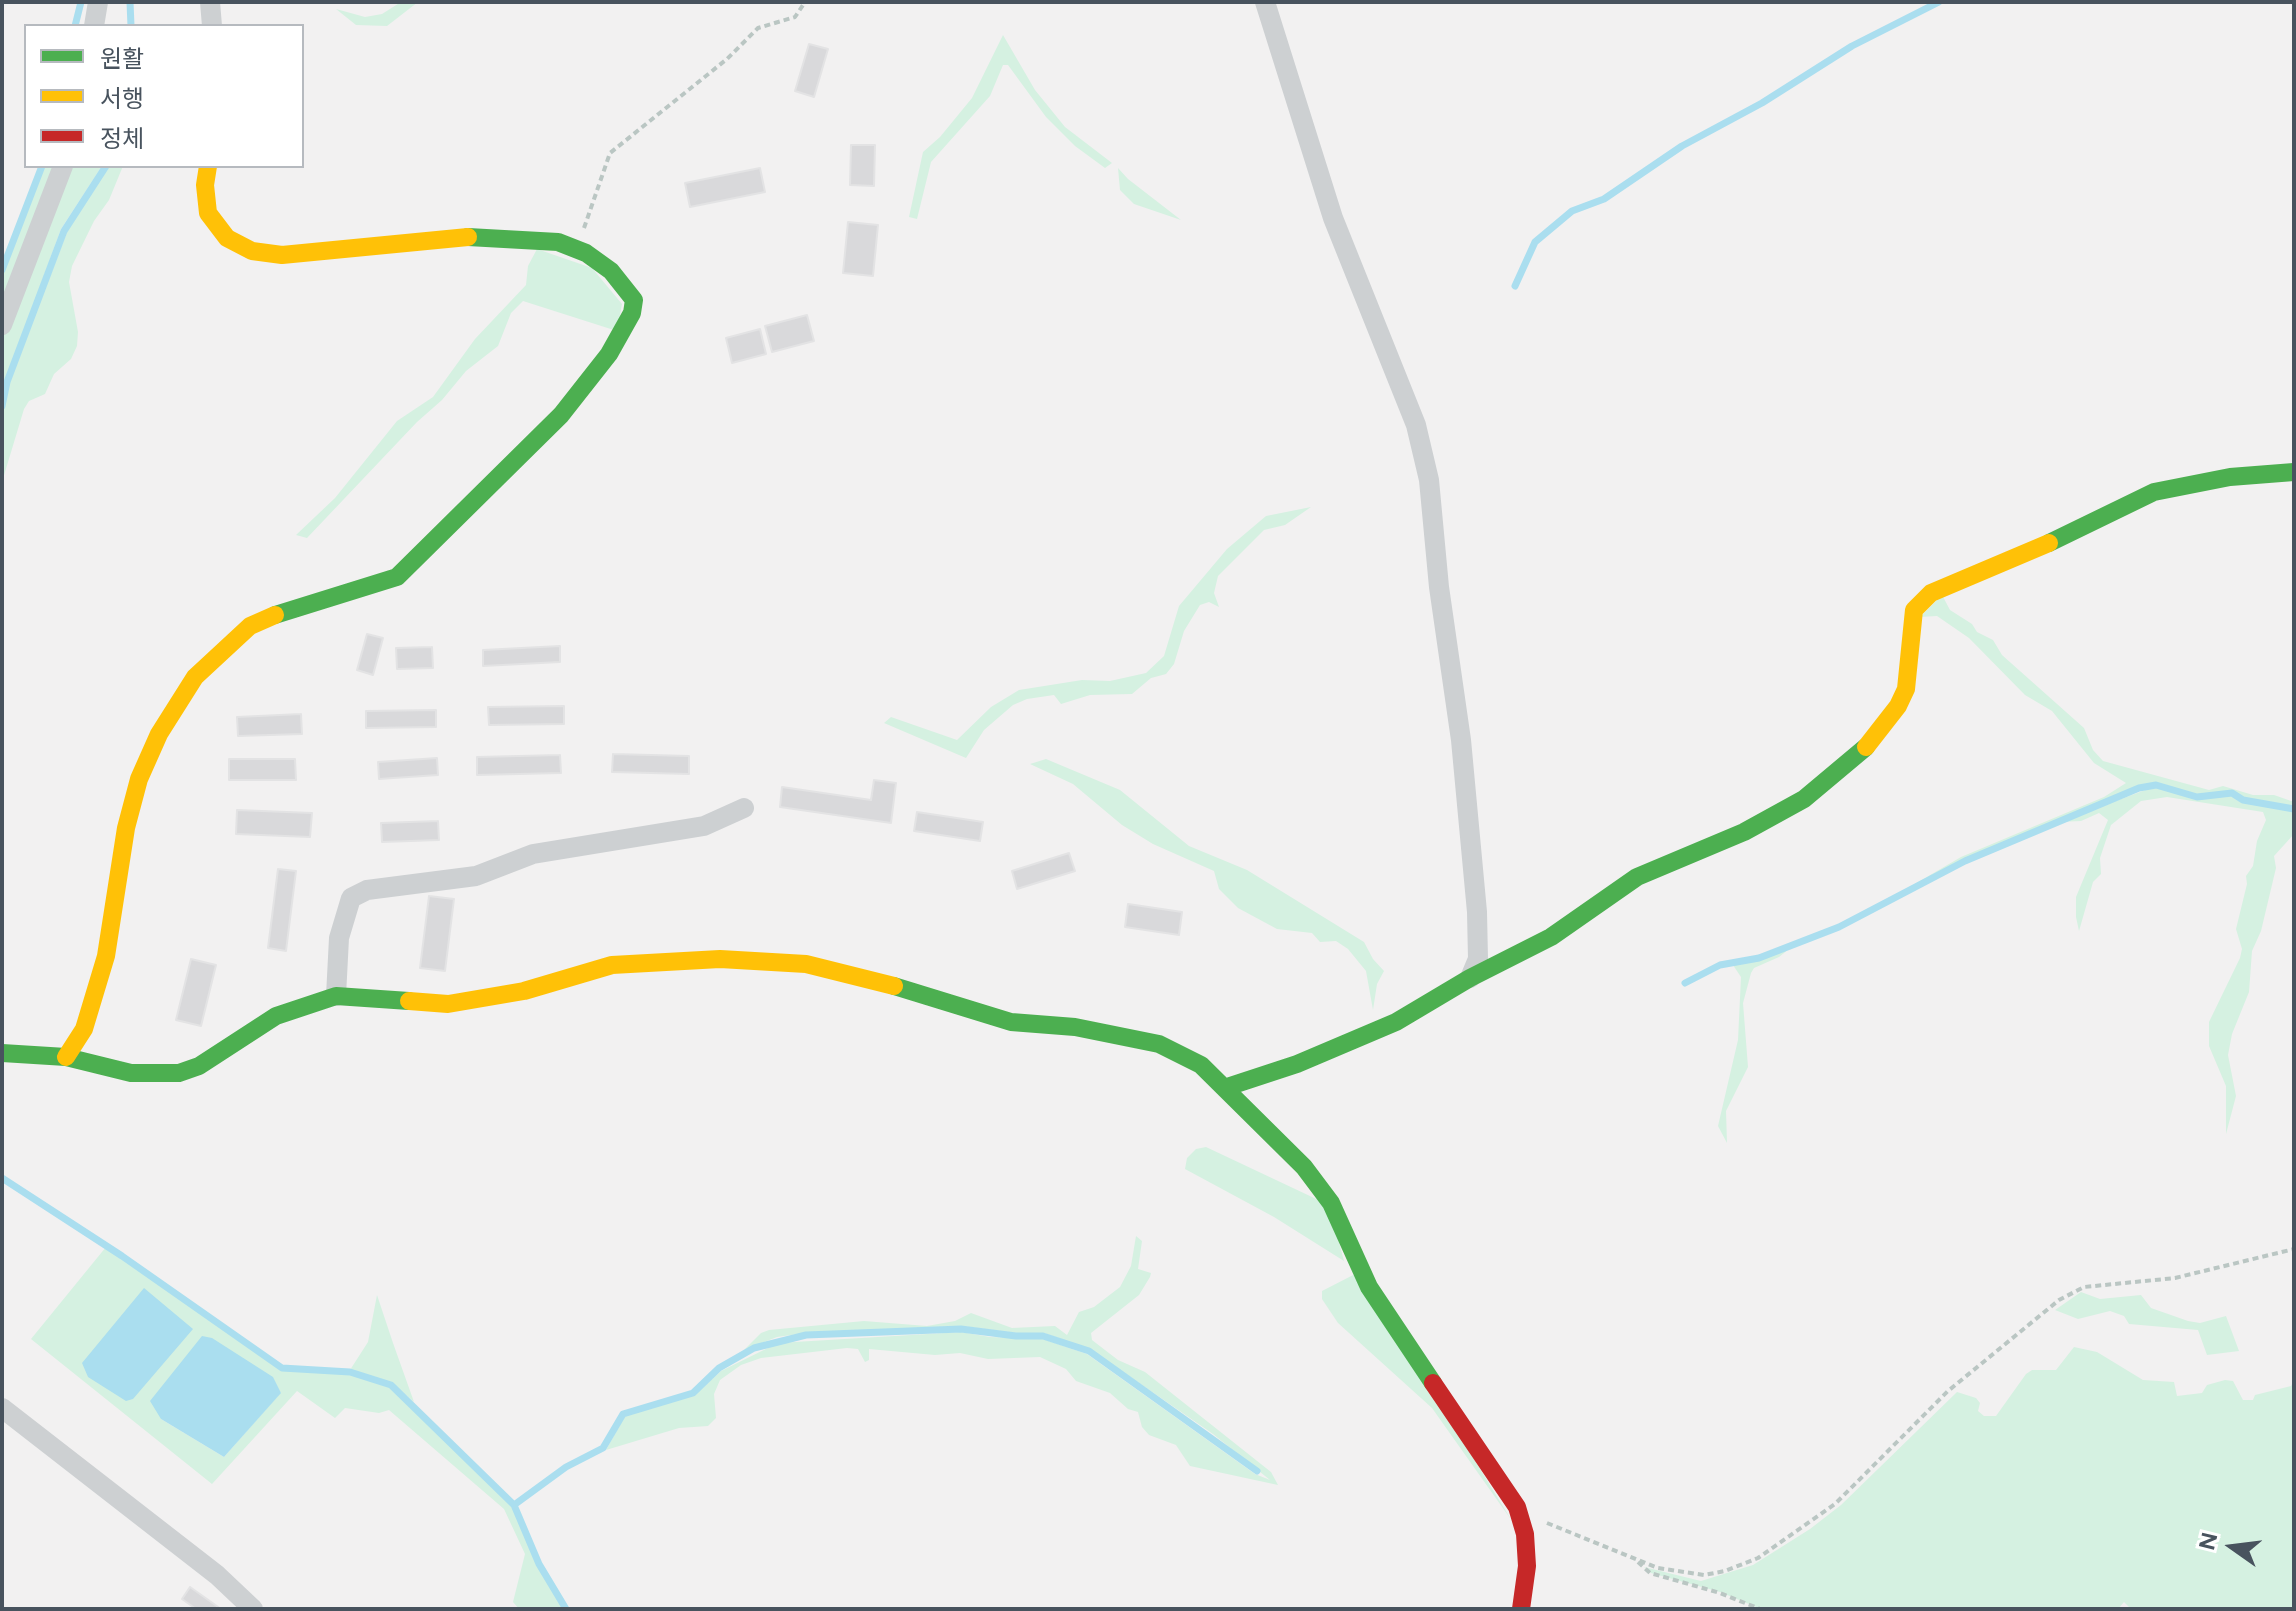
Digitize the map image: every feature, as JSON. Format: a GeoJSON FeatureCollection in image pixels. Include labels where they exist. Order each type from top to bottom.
{"type":"FeatureCollection","features":[{"type":"Feature","properties":{"kind":"street"},"geometry":{"type":"LineString","coordinates":[[94,24],[98,2]]}},
{"type":"Feature","properties":{"kind":"street"},"geometry":{"type":"LineString","coordinates":[[210,2],[212,24]]}},
{"type":"Feature","properties":{"kind":"street"},"geometry":{"type":"LineString","coordinates":[[1265,2],[1333,218],[1416,425],[1429,480],[1477,912],[1478,959],[1470,978]]}},
{"type":"Feature","properties":{"kind":"street"},"geometry":{"type":"LineString","coordinates":[[2,325],[62,168]]}},
{"type":"Feature","properties":{"kind":"street"},"geometry":{"type":"LineString","coordinates":[[66,1057],[84,1029],[106,956],[126,828],[139,779],[159,734],[195,677],[250,626],[286,610],[374,587],[397,577],[561,415],[609,354],[632,313],[634,300],[626,286],[611,271],[576,249],[558,242],[458,236],[282,255],[252,251],[227,238],[208,213],[205,185],[208,168]]}},
{"type":"Feature","properties":{"kind":"street"},"geometry":{"type":"LineString","coordinates":[[1227,1087],[1250,1082],[1358,1041],[1470,978],[1529,950],[1637,877],[1771,819],[1836,776],[1864,750],[1902,698],[1908,677],[1914,610],[1931,593],[1969,574],[2085,528],[2154,492],[2230,477],[2294,472]]}},
{"type":"Feature","properties":{"kind":"street"},"geometry":{"type":"LineString","coordinates":[[336,996],[339,938],[351,898],[367,890],[476,876],[533,854],[704,826],[744,808]]}},
{"type":"Feature","properties":{"kind":"street"},"geometry":{"type":"LineString","coordinates":[[2,1053],[66,1057],[131,1073],[179,1073],[199,1066],[276,1016],[336,996],[448,1004],[524,991],[612,965],[773,959],[850,973],[1011,1022],[1090,1030],[1159,1044],[1201,1065],[1227,1087],[1304,1167],[1331,1203],[1369,1287],[1517,1507],[1525,1534],[1527,1566],[1521,1609]]}},
{"type":"Feature","properties":{"kind":"street"},"geometry":{"type":"LineString","coordinates":[[2,1408],[217,1575],[253,1609]]}},
{"type":"Feature","properties":{"kind":"path"},"geometry":{"type":"LineString","coordinates":[[576,249],[610,153],[727,59],[758,28],[795,17],[805,2]]}},
{"type":"Feature","properties":{"kind":"path"},"geometry":{"type":"LineString","coordinates":[[1517,1507],[1636,1560],[1680,1573],[1704,1575],[1725,1571],[1758,1558],[1835,1504],[1948,1391],[2059,1300],[2084,1287],[2175,1278],[2294,1249]]}},
{"type":"Feature","properties":{"kind":"path"},"geometry":{"type":"LineString","coordinates":[[1636,1560],[1650,1573],[1720,1593],[1760,1609]]}},
{"type":"Feature","properties":{"kind":"green space"},"geometry":{"type":"Polygon","coordinates":[[[401,2],[418,2],[387,26],[356,25],[336,9],[365,17],[382,14],[401,2]]]}},
{"type":"Feature","properties":{"kind":"green space"},"geometry":{"type":"Polygon","coordinates":[[[1003,35],[1035,90],[1065,127],[1112,163],[1105,168],[1075,146],[1046,117],[1008,65],[1003,65],[990,96],[931,162],[917,219],[909,217],[923,152],[940,137],[972,98],[1003,35]]]}},
{"type":"Feature","properties":{"kind":"green space"},"geometry":{"type":"Polygon","coordinates":[[[44,168],[57,168],[2,317],[2,276],[44,168]]]}},
{"type":"Feature","properties":{"kind":"green space"},"geometry":{"type":"Polygon","coordinates":[[[66,168],[101,168],[61,229],[2,391],[2,336],[27,278],[66,168]]]}},
{"type":"Feature","properties":{"kind":"green space"},"geometry":{"type":"Polygon","coordinates":[[[108,168],[122,168],[109,200],[94,221],[72,266],[69,282],[78,332],[77,346],[71,359],[54,374],[45,394],[29,401],[24,409],[2,482],[2,417],[9,383],[67,232],[108,168]]]}},
{"type":"Feature","properties":{"kind":"green space"},"geometry":{"type":"Polygon","coordinates":[[[1118,168],[1181,220],[1134,204],[1120,190],[1118,168]]]}},
{"type":"Feature","properties":{"kind":"green space"},"geometry":{"type":"Polygon","coordinates":[[[537,249],[592,268],[622,304],[617,331],[523,301],[511,313],[498,346],[466,371],[442,400],[417,422],[307,538],[296,535],[335,498],[397,421],[433,397],[475,339],[526,285],[528,266],[537,249]]]}},
{"type":"Feature","properties":{"kind":"green space"},"geometry":{"type":"Polygon","coordinates":[[[1311,507],[1285,525],[1264,530],[1218,576],[1214,593],[1219,607],[1209,602],[1200,605],[1184,631],[1174,664],[1166,674],[1151,678],[1132,694],[1090,695],[1061,704],[1054,695],[1027,699],[1013,705],[984,730],[966,758],[884,723],[891,717],[957,740],[991,707],[1019,690],[1082,680],[1110,681],[1146,673],[1164,656],[1179,606],[1227,549],[1266,516],[1311,507]]]}},
{"type":"Feature","properties":{"kind":"green space"},"geometry":{"type":"Polygon","coordinates":[[[1942,595],[1950,610],[1972,624],[1977,632],[1993,640],[2002,655],[2084,728],[2093,750],[2103,761],[2209,790],[2223,786],[2253,795],[2274,795],[2294,802],[2294,808],[2244,798],[2232,792],[2197,796],[2156,784],[2139,787],[1965,860],[1889,899],[1961,857],[2104,797],[2126,783],[2094,763],[2052,711],[2025,695],[1969,638],[1937,616],[1920,617],[1942,595]]]}},
{"type":"Feature","properties":{"kind":"green space"},"geometry":{"type":"Polygon","coordinates":[[[1046,759],[1120,790],[1189,846],[1247,870],[1364,942],[1384,971],[1377,984],[1373,1010],[1366,971],[1348,949],[1336,941],[1320,942],[1312,933],[1277,929],[1238,908],[1219,889],[1214,871],[1153,844],[1122,825],[1073,784],[1030,764],[1046,759]]]}},
{"type":"Feature","properties":{"kind":"green space"},"geometry":{"type":"Polygon","coordinates":[[[2156,786],[2197,798],[2232,795],[2294,810],[2294,834],[2274,856],[2276,868],[2261,931],[2252,951],[2249,992],[2232,1034],[2228,1055],[2236,1096],[2226,1134],[2226,1086],[2209,1046],[2209,1022],[2240,958],[2242,949],[2236,929],[2247,884],[2246,876],[2253,866],[2257,841],[2266,820],[2263,812],[2167,797],[2141,801],[2111,825],[2100,858],[2101,874],[2093,882],[2079,931],[2076,917],[2076,897],[2108,820],[2099,813],[2081,821],[2059,822],[2156,786]]]}},
{"type":"Feature","properties":{"kind":"green space"},"geometry":{"type":"Polygon","coordinates":[[[1794,945],[1779,957],[1754,968],[1751,973],[1743,1003],[1748,1067],[1726,1111],[1727,1143],[1718,1126],[1738,1040],[1741,977],[1731,962],[1746,963],[1794,945]]]}},
{"type":"Feature","properties":{"kind":"green space"},"geometry":{"type":"Polygon","coordinates":[[[1206,1147],[1329,1205],[1344,1261],[1274,1217],[1185,1169],[1187,1158],[1196,1149],[1206,1147]]]}},
{"type":"Feature","properties":{"kind":"green space"},"geometry":{"type":"Polygon","coordinates":[[[1136,1236],[1142,1241],[1138,1269],[1151,1273],[1150,1277],[1139,1295],[1091,1333],[1092,1340],[1118,1360],[1145,1372],[1271,1472],[1278,1485],[1190,1466],[1176,1445],[1149,1435],[1142,1427],[1138,1412],[1128,1409],[1110,1393],[1076,1381],[1066,1369],[1040,1357],[988,1359],[960,1353],[935,1355],[869,1349],[869,1360],[865,1362],[858,1349],[847,1348],[761,1358],[741,1365],[720,1380],[714,1394],[716,1418],[708,1426],[679,1428],[606,1450],[625,1416],[695,1395],[721,1371],[778,1343],[961,1332],[990,1337],[1043,1339],[1087,1354],[1255,1474],[1270,1480],[1213,1434],[1090,1349],[1044,1333],[961,1326],[806,1333],[777,1337],[744,1350],[761,1333],[769,1330],[864,1321],[927,1326],[955,1321],[971,1313],[1012,1328],[1055,1326],[1067,1335],[1079,1312],[1094,1307],[1120,1287],[1131,1266],[1136,1236]]]}},
{"type":"Feature","properties":{"kind":"green space"},"geometry":{"type":"Polygon","coordinates":[[[106,1247],[281,1370],[350,1374],[389,1386],[512,1506],[537,1564],[564,1609],[519,1609],[513,1602],[525,1554],[504,1509],[389,1410],[379,1413],[345,1408],[335,1418],[297,1391],[212,1484],[31,1339],[106,1247]],[[281,1392],[161,1419],[224,1457],[281,1392]]]}},
{"type":"Feature","properties":{"kind":"green space"},"geometry":{"type":"Polygon","coordinates":[[[1359,1272],[1512,1521],[1432,1408],[1338,1323],[1322,1299],[1322,1291],[1359,1272]]]}},
{"type":"Feature","properties":{"kind":"green space"},"geometry":{"type":"Polygon","coordinates":[[[2081,1292],[2100,1299],[2141,1295],[2151,1308],[2200,1323],[2226,1316],[2239,1351],[2207,1355],[2198,1330],[2129,1324],[2124,1316],[2110,1311],[2078,1319],[2055,1310],[2081,1292]]]}},
{"type":"Feature","properties":{"kind":"green space"},"geometry":{"type":"Polygon","coordinates":[[[377,1295],[414,1402],[391,1382],[350,1370],[368,1342],[377,1295]]]}},
{"type":"Feature","properties":{"kind":"green space"},"geometry":{"type":"Polygon","coordinates":[[[2074,1347],[2097,1352],[2143,1380],[2174,1382],[2177,1396],[2202,1393],[2207,1385],[2225,1380],[2233,1381],[2243,1400],[2253,1400],[2255,1395],[2291,1386],[2294,1380],[2294,1609],[2131,1609],[2124,1602],[2118,1609],[1761,1609],[1720,1592],[1651,1573],[1644,1567],[1701,1581],[1753,1565],[1841,1505],[1957,1392],[1976,1398],[1980,1403],[1978,1411],[1984,1416],[1996,1416],[2026,1374],[2032,1370],[2056,1370],[2074,1347]]]}},
{"type":"Feature","properties":{"kind":"water"},"geometry":{"type":"Polygon","coordinates":[[[144,1288],[193,1329],[133,1399],[126,1401],[88,1377],[82,1363],[144,1288]]]}},
{"type":"Feature","properties":{"kind":"water"},"geometry":{"type":"Polygon","coordinates":[[[202,1336],[212,1338],[273,1377],[281,1393],[224,1457],[161,1419],[150,1401],[202,1336]]]}},
{"type":"Feature","properties":{"kind":"building"},"geometry":{"type":"Polygon","coordinates":[[[809,44],[828,49],[814,97],[795,91],[809,44]]]}},
{"type":"Feature","properties":{"kind":"building"},"geometry":{"type":"Polygon","coordinates":[[[851,145],[875,145],[874,186],[850,185],[851,145]]]}},
{"type":"Feature","properties":{"kind":"building"},"geometry":{"type":"Polygon","coordinates":[[[760,168],[765,192],[690,207],[685,183],[760,168]]]}},
{"type":"Feature","properties":{"kind":"building"},"geometry":{"type":"Polygon","coordinates":[[[848,222],[878,225],[873,276],[843,273],[848,222]]]}},
{"type":"Feature","properties":{"kind":"building"},"geometry":{"type":"Polygon","coordinates":[[[807,315],[814,341],[772,352],[765,326],[807,315]]]}},
{"type":"Feature","properties":{"kind":"building"},"geometry":{"type":"Polygon","coordinates":[[[760,329],[766,354],[732,363],[726,338],[760,329]]]}},
{"type":"Feature","properties":{"kind":"building"},"geometry":{"type":"Polygon","coordinates":[[[367,634],[383,638],[373,675],[357,670],[367,634]]]}},
{"type":"Feature","properties":{"kind":"building"},"geometry":{"type":"Polygon","coordinates":[[[560,646],[560,662],[483,666],[483,650],[560,646]]]}},
{"type":"Feature","properties":{"kind":"building"},"geometry":{"type":"Polygon","coordinates":[[[432,647],[433,668],[397,669],[396,648],[432,647]]]}},
{"type":"Feature","properties":{"kind":"building"},"geometry":{"type":"Polygon","coordinates":[[[564,706],[564,724],[489,725],[488,707],[564,706]]]}},
{"type":"Feature","properties":{"kind":"building"},"geometry":{"type":"Polygon","coordinates":[[[436,710],[436,727],[366,728],[366,711],[436,710]]]}},
{"type":"Feature","properties":{"kind":"building"},"geometry":{"type":"Polygon","coordinates":[[[301,714],[302,734],[238,736],[237,717],[301,714]]]}},
{"type":"Feature","properties":{"kind":"building"},"geometry":{"type":"Polygon","coordinates":[[[613,754],[689,756],[689,774],[612,772],[613,754]]]}},
{"type":"Feature","properties":{"kind":"building"},"geometry":{"type":"Polygon","coordinates":[[[560,755],[561,773],[477,775],[477,757],[560,755]]]}},
{"type":"Feature","properties":{"kind":"building"},"geometry":{"type":"Polygon","coordinates":[[[437,758],[438,775],[379,779],[378,762],[437,758]]]}},
{"type":"Feature","properties":{"kind":"building"},"geometry":{"type":"Polygon","coordinates":[[[229,759],[295,759],[296,780],[229,780],[229,759]]]}},
{"type":"Feature","properties":{"kind":"building"},"geometry":{"type":"Polygon","coordinates":[[[874,780],[896,783],[891,823],[780,807],[782,787],[871,800],[874,780]]]}},
{"type":"Feature","properties":{"kind":"building"},"geometry":{"type":"Polygon","coordinates":[[[237,810],[312,813],[310,837],[236,834],[237,810]]]}},
{"type":"Feature","properties":{"kind":"building"},"geometry":{"type":"Polygon","coordinates":[[[917,812],[983,822],[980,841],[914,831],[917,812]]]}},
{"type":"Feature","properties":{"kind":"building"},"geometry":{"type":"Polygon","coordinates":[[[438,821],[439,840],[382,842],[381,823],[438,821]]]}},
{"type":"Feature","properties":{"kind":"building"},"geometry":{"type":"Polygon","coordinates":[[[1069,853],[1075,871],[1017,889],[1012,871],[1069,853]]]}},
{"type":"Feature","properties":{"kind":"building"},"geometry":{"type":"Polygon","coordinates":[[[278,869],[296,871],[286,951],[268,948],[278,869]]]}},
{"type":"Feature","properties":{"kind":"building"},"geometry":{"type":"Polygon","coordinates":[[[429,896],[454,899],[445,971],[420,968],[429,896]]]}},
{"type":"Feature","properties":{"kind":"building"},"geometry":{"type":"Polygon","coordinates":[[[1128,904],[1182,912],[1179,935],[1125,927],[1128,904]]]}},
{"type":"Feature","properties":{"kind":"building"},"geometry":{"type":"Polygon","coordinates":[[[191,959],[216,965],[201,1026],[176,1020],[191,959]]]}},
{"type":"Feature","properties":{"kind":"building"},"geometry":{"type":"Polygon","coordinates":[[[190,1587],[221,1609],[196,1609],[182,1599],[190,1587]]]}},
{"type":"Feature","properties":{"kind":"waterway"},"geometry":{"type":"LineString","coordinates":[[76,24],[81,2]]}},
{"type":"Feature","properties":{"kind":"waterway"},"geometry":{"type":"LineString","coordinates":[[130,2],[131,24]]}},
{"type":"Feature","properties":{"kind":"waterway"},"geometry":{"type":"LineString","coordinates":[[1515,286],[1535,242],[1572,211],[1604,199],[1682,146],[1762,103],[1852,46],[1939,2]]}},
{"type":"Feature","properties":{"kind":"waterway"},"geometry":{"type":"LineString","coordinates":[[2,270],[41,168]]}},
{"type":"Feature","properties":{"kind":"waterway"},"geometry":{"type":"LineString","coordinates":[[2,406],[7,382],[64,231],[105,168]]}},
{"type":"Feature","properties":{"kind":"waterway"},"geometry":{"type":"LineString","coordinates":[[1685,983],[1720,965],[1759,958],[1839,927],[1965,861],[2139,788],[2156,785],[2197,797],[2232,793],[2243,800],[2294,809]]}},
{"type":"Feature","properties":{"kind":"waterway"},"geometry":{"type":"LineString","coordinates":[[2,1178],[122,1256],[282,1368],[350,1372],[391,1385],[514,1505],[539,1564],[566,1609]]}},
{"type":"Feature","properties":{"kind":"waterway"},"geometry":{"type":"LineString","coordinates":[[514,1505],[566,1467],[603,1448],[623,1414],[693,1393],[719,1368],[754,1348],[806,1335],[961,1329],[1043,1336],[1089,1351],[1257,1471]]}},
{"type":"Feature","properties":{"kind":"traffic: fast"},"geometry":{"type":"LineString","coordinates":[[275,615],[397,577],[561,415],[609,354],[632,313],[634,300],[611,271],[586,253],[558,242],[468,237]]}},
{"type":"Feature","properties":{"kind":"traffic: fast"},"geometry":{"type":"LineString","coordinates":[[2049,543],[2154,492],[2230,477],[2294,472]]}},
{"type":"Feature","properties":{"kind":"traffic: fast"},"geometry":{"type":"LineString","coordinates":[[1227,1087],[1297,1064],[1396,1022],[1470,978],[1551,937],[1637,877],[1744,832],[1804,799],[1866,747]]}},
{"type":"Feature","properties":{"kind":"traffic: fast"},"geometry":{"type":"LineString","coordinates":[[894,986],[1011,1022],[1075,1027],[1159,1044],[1201,1065],[1304,1167],[1331,1203],[1369,1287],[1433,1383]]}},
{"type":"Feature","properties":{"kind":"traffic: fast"},"geometry":{"type":"LineString","coordinates":[[2,1053],[66,1057],[131,1073],[179,1073],[199,1066],[276,1016],[336,996],[409,1001]]}},
{"type":"Feature","properties":{"kind":"traffic: slow"},"geometry":{"type":"LineString","coordinates":[[208,168],[205,185],[208,213],[227,238],[252,251],[282,255],[468,237]]}},
{"type":"Feature","properties":{"kind":"traffic: slow"},"geometry":{"type":"LineString","coordinates":[[1866,747],[1898,706],[1906,689],[1914,610],[1931,593],[2049,543]]}},
{"type":"Feature","properties":{"kind":"traffic: slow"},"geometry":{"type":"LineString","coordinates":[[66,1057],[84,1029],[106,956],[126,828],[139,779],[159,734],[195,677],[250,626],[275,615]]}},
{"type":"Feature","properties":{"kind":"traffic: slow"},"geometry":{"type":"LineString","coordinates":[[409,1001],[448,1004],[524,991],[612,965],[720,959],[806,964],[894,986]]}},
{"type":"Feature","properties":{"kind":"traffic: jam"},"geometry":{"type":"LineString","coordinates":[[1433,1383],[1517,1507],[1525,1534],[1527,1566],[1521,1609]]}}]}
